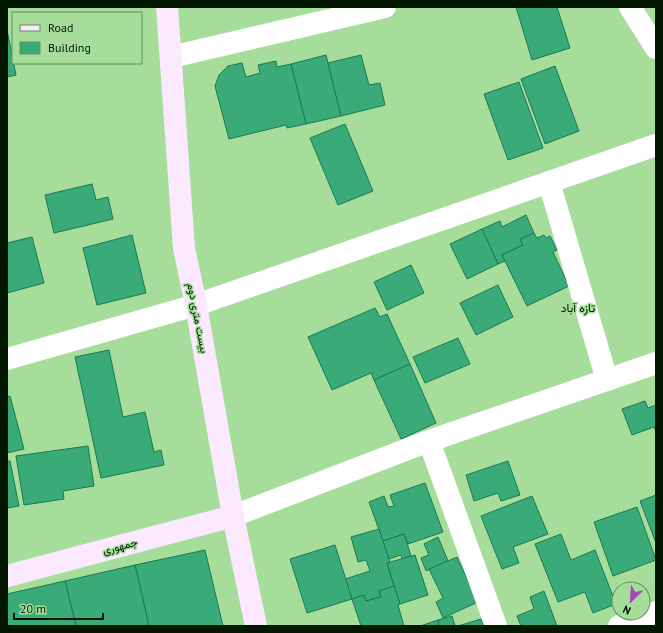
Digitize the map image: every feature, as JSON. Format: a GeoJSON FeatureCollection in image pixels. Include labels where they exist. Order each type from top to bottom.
{"type":"FeatureCollection","features":[{"type":"Feature","properties":{"kind":"street","name":"بیست متری دوم"},"geometry":{"type":"LineString","coordinates":[[167,7],[184,248],[196,305],[233,516],[256,626]]}},
{"type":"Feature","properties":{"kind":"street"},"geometry":{"type":"LineString","coordinates":[[171,57],[385,7]]}},
{"type":"Feature","properties":{"kind":"street"},"geometry":{"type":"LineString","coordinates":[[630,7],[656,48]]}},
{"type":"Feature","properties":{"kind":"street"},"geometry":{"type":"LineString","coordinates":[[7,359],[196,305],[656,145]]}},
{"type":"Feature","properties":{"kind":"street"},"geometry":{"type":"LineString","coordinates":[[549,182],[607,380]]}},
{"type":"Feature","properties":{"kind":"street"},"geometry":{"type":"LineString","coordinates":[[233,516],[429,441],[656,363]]}},
{"type":"Feature","properties":{"kind":"street"},"geometry":{"type":"LineString","coordinates":[[429,441],[496,626]]}},
{"type":"Feature","properties":{"kind":"street","name":"جمهوری"},"geometry":{"type":"LineString","coordinates":[[7,576],[233,516]]}},
{"type":"Feature","properties":{"kind":"street"},"geometry":{"type":"LineString","coordinates":[[619,626],[656,612]]}},
{"type":"Feature","properties":{"kind":"building"},"geometry":{"type":"Polygon","coordinates":[[[516,7],[557,7],[570,48],[532,60],[516,7]]]}},
{"type":"Feature","properties":{"kind":"building"},"geometry":{"type":"Polygon","coordinates":[[[7,30],[12,55],[12,64],[14,64],[16,75],[7,77],[7,30]]]}},
{"type":"Feature","properties":{"kind":"building"},"geometry":{"type":"Polygon","coordinates":[[[326,55],[341,116],[306,124],[291,64],[326,55]]]}},
{"type":"Feature","properties":{"kind":"building"},"geometry":{"type":"Polygon","coordinates":[[[361,55],[369,85],[380,83],[385,105],[341,116],[328,63],[361,55]]]}},
{"type":"Feature","properties":{"kind":"building"},"geometry":{"type":"Polygon","coordinates":[[[276,61],[277,67],[291,64],[306,124],[287,128],[286,125],[229,139],[215,86],[219,75],[228,66],[242,63],[246,77],[260,73],[258,65],[276,61]]]}},
{"type":"Feature","properties":{"kind":"building"},"geometry":{"type":"Polygon","coordinates":[[[555,66],[579,131],[545,144],[521,79],[555,66]]]}},
{"type":"Feature","properties":{"kind":"building"},"geometry":{"type":"Polygon","coordinates":[[[519,82],[543,148],[508,160],[484,94],[519,82]]]}},
{"type":"Feature","properties":{"kind":"building"},"geometry":{"type":"Polygon","coordinates":[[[345,124],[373,191],[338,205],[310,138],[345,124]]]}},
{"type":"Feature","properties":{"kind":"building"},"geometry":{"type":"Polygon","coordinates":[[[92,184],[96,200],[108,197],[113,219],[54,233],[45,195],[92,184]]]}},
{"type":"Feature","properties":{"kind":"building"},"geometry":{"type":"Polygon","coordinates":[[[526,215],[534,233],[520,239],[523,245],[502,255],[505,261],[498,264],[482,229],[500,221],[502,227],[526,215]]]}},
{"type":"Feature","properties":{"kind":"building"},"geometry":{"type":"Polygon","coordinates":[[[482,229],[498,264],[467,279],[450,244],[482,229]]]}},
{"type":"Feature","properties":{"kind":"building"},"geometry":{"type":"Polygon","coordinates":[[[534,233],[537,238],[544,235],[546,238],[550,236],[557,250],[553,252],[569,286],[527,306],[502,255],[523,245],[520,239],[534,233]]]}},
{"type":"Feature","properties":{"kind":"building"},"geometry":{"type":"Polygon","coordinates":[[[132,235],[146,293],[97,305],[83,248],[132,235]]]}},
{"type":"Feature","properties":{"kind":"building"},"geometry":{"type":"Polygon","coordinates":[[[32,237],[44,283],[7,293],[7,243],[32,237]]]}},
{"type":"Feature","properties":{"kind":"building"},"geometry":{"type":"Polygon","coordinates":[[[411,265],[424,293],[387,310],[374,282],[411,265]]]}},
{"type":"Feature","properties":{"kind":"building"},"geometry":{"type":"Polygon","coordinates":[[[498,285],[513,317],[476,335],[460,303],[498,285]]]}},
{"type":"Feature","properties":{"kind":"building"},"geometry":{"type":"Polygon","coordinates":[[[375,308],[380,317],[387,314],[410,364],[374,380],[371,373],[332,390],[308,337],[375,308]]]}},
{"type":"Feature","properties":{"kind":"building"},"geometry":{"type":"Polygon","coordinates":[[[458,338],[470,364],[425,383],[413,357],[458,338]]]}},
{"type":"Feature","properties":{"kind":"building"},"geometry":{"type":"Polygon","coordinates":[[[109,350],[123,417],[145,412],[154,452],[161,450],[164,465],[101,478],[75,357],[109,350]]]}},
{"type":"Feature","properties":{"kind":"building"},"geometry":{"type":"Polygon","coordinates":[[[410,364],[436,423],[401,439],[374,380],[410,364]]]}},
{"type":"Feature","properties":{"kind":"building"},"geometry":{"type":"Polygon","coordinates":[[[10,396],[24,449],[7,453],[7,397],[10,396]]]}},
{"type":"Feature","properties":{"kind":"building"},"geometry":{"type":"Polygon","coordinates":[[[645,401],[648,408],[656,405],[656,432],[654,427],[632,435],[622,409],[645,401]]]}},
{"type":"Feature","properties":{"kind":"building"},"geometry":{"type":"Polygon","coordinates":[[[88,446],[94,486],[63,491],[64,499],[24,505],[16,456],[88,446]]]}},
{"type":"Feature","properties":{"kind":"building"},"geometry":{"type":"Polygon","coordinates":[[[7,461],[10,461],[19,506],[7,508],[7,461]]]}},
{"type":"Feature","properties":{"kind":"building"},"geometry":{"type":"Polygon","coordinates":[[[508,461],[520,495],[501,501],[498,493],[474,501],[466,475],[508,461]]]}},
{"type":"Feature","properties":{"kind":"building"},"geometry":{"type":"Polygon","coordinates":[[[425,483],[443,532],[408,544],[404,534],[383,541],[369,502],[384,496],[388,507],[394,506],[390,495],[425,483]]]}},
{"type":"Feature","properties":{"kind":"building"},"geometry":{"type":"Polygon","coordinates":[[[656,495],[656,543],[640,501],[656,495]]]}},
{"type":"Feature","properties":{"kind":"building"},"geometry":{"type":"Polygon","coordinates":[[[532,496],[548,534],[513,547],[519,563],[502,569],[481,516],[532,496]]]}},
{"type":"Feature","properties":{"kind":"building"},"geometry":{"type":"Polygon","coordinates":[[[637,507],[656,560],[613,576],[594,522],[637,507]]]}},
{"type":"Feature","properties":{"kind":"building"},"geometry":{"type":"Polygon","coordinates":[[[379,529],[390,562],[387,563],[394,586],[379,591],[381,597],[366,601],[364,595],[352,599],[345,579],[370,571],[366,560],[358,562],[351,537],[379,529]]]}},
{"type":"Feature","properties":{"kind":"building"},"geometry":{"type":"Polygon","coordinates":[[[404,534],[411,556],[402,559],[401,555],[389,559],[383,541],[404,534]]]}},
{"type":"Feature","properties":{"kind":"building"},"geometry":{"type":"Polygon","coordinates":[[[561,534],[571,560],[595,550],[611,591],[611,606],[593,613],[585,592],[558,602],[535,544],[561,534]]]}},
{"type":"Feature","properties":{"kind":"building"},"geometry":{"type":"Polygon","coordinates":[[[438,537],[448,561],[426,571],[421,558],[429,555],[424,544],[438,537]]]}},
{"type":"Feature","properties":{"kind":"building"},"geometry":{"type":"Polygon","coordinates":[[[335,545],[352,599],[307,613],[290,559],[335,545]]]}},
{"type":"Feature","properties":{"kind":"building"},"geometry":{"type":"Polygon","coordinates":[[[205,550],[223,626],[149,626],[135,565],[205,550]]]}},
{"type":"Feature","properties":{"kind":"building"},"geometry":{"type":"Polygon","coordinates":[[[415,555],[428,595],[400,604],[387,563],[415,555]]]}},
{"type":"Feature","properties":{"kind":"building"},"geometry":{"type":"Polygon","coordinates":[[[457,557],[478,602],[443,618],[436,602],[443,598],[429,569],[457,557]]]}},
{"type":"Feature","properties":{"kind":"building"},"geometry":{"type":"Polygon","coordinates":[[[135,565],[149,626],[76,626],[65,581],[135,565]]]}},
{"type":"Feature","properties":{"kind":"building"},"geometry":{"type":"Polygon","coordinates":[[[65,581],[76,626],[7,626],[7,594],[65,581]]]}},
{"type":"Feature","properties":{"kind":"building"},"geometry":{"type":"Polygon","coordinates":[[[394,586],[400,604],[398,605],[404,626],[361,626],[352,599],[364,595],[366,601],[381,597],[379,591],[394,586]]]}},
{"type":"Feature","properties":{"kind":"building"},"geometry":{"type":"Polygon","coordinates":[[[544,591],[557,626],[521,626],[517,616],[534,609],[530,597],[544,591]]]}},
{"type":"Feature","properties":{"kind":"building"},"geometry":{"type":"Polygon","coordinates":[[[452,616],[455,626],[439,626],[438,620],[452,616]]]}},
{"type":"Feature","properties":{"kind":"building"},"geometry":{"type":"Polygon","coordinates":[[[481,619],[484,626],[458,626],[481,619]]]}},
{"type":"Feature","properties":{"kind":"building"},"geometry":{"type":"Polygon","coordinates":[[[438,620],[439,626],[420,626],[438,620]]]}},
{"type":"Feature","properties":{"kind":"district","name":"تازه آباد"},"geometry":{"type":"Point","coordinates":[578,308]}}]}
